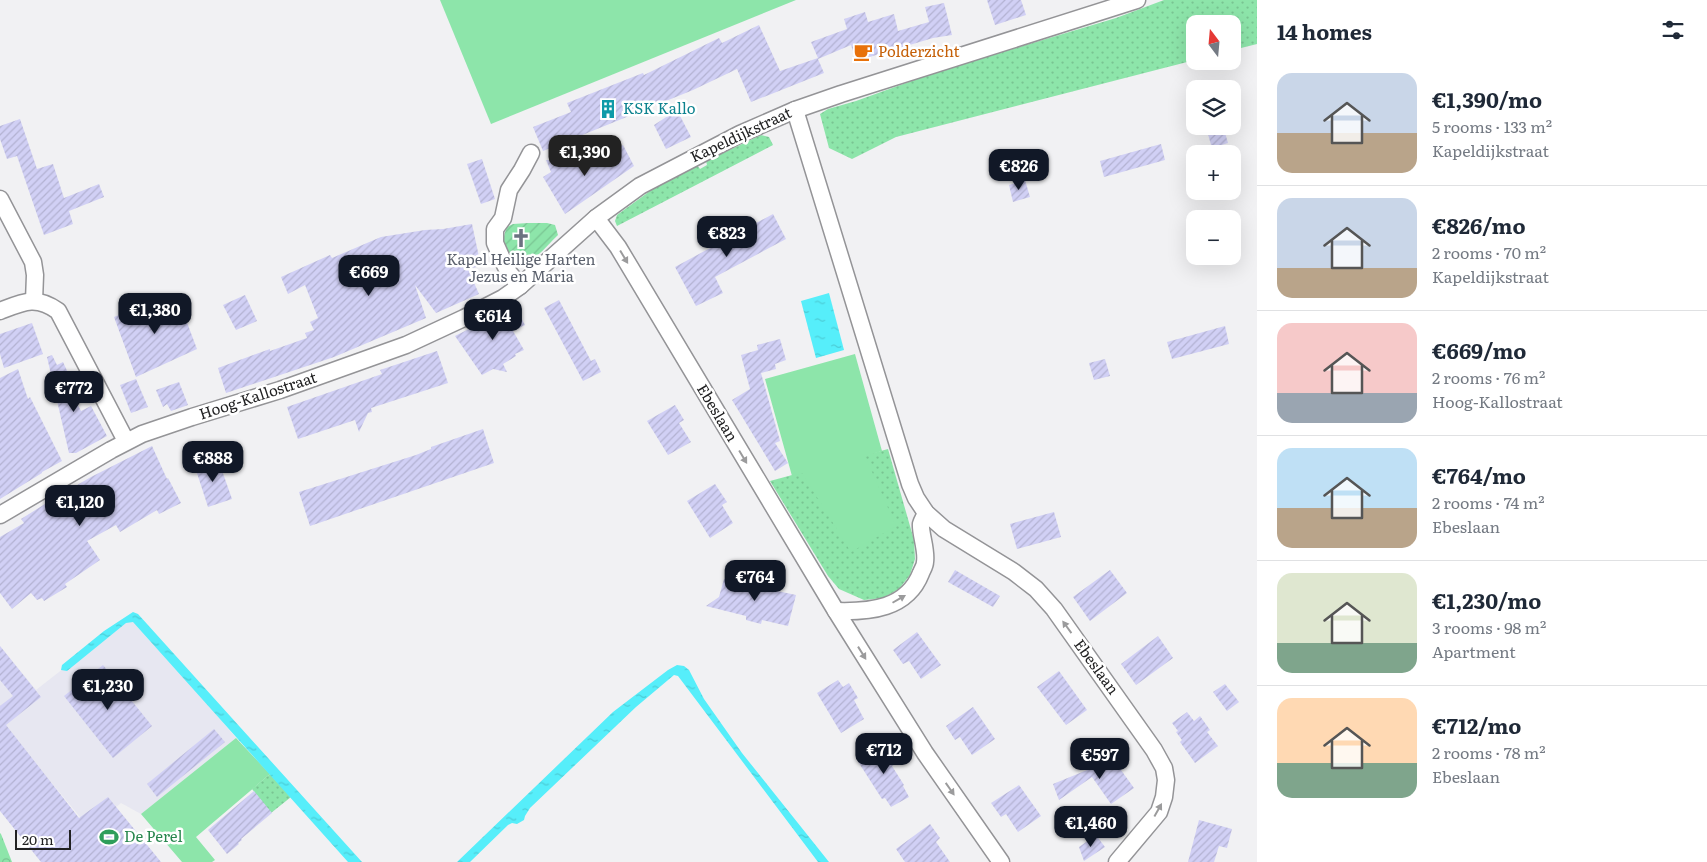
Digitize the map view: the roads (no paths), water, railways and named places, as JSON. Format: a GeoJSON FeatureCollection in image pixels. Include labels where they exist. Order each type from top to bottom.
{"type":"FeatureCollection","features":[{"type":"Feature","properties":{"kind":"street","name":"Kapeldijkstraat"},"geometry":{"type":"LineString","coordinates":[[520,286],[596,218],[640,186],[740,134],[795,110],[841,94],[1137,0]]}},
{"type":"Feature","properties":{"kind":"street","name":"Ebeslaan"},"geometry":{"type":"LineString","coordinates":[[795,110],[910,484],[916,498],[926,513],[944,529],[1014,572],[1036,589],[1054,609],[1154,750],[1164,768],[1166,780],[1164,797],[1159,812],[1117,862]]}},
{"type":"Feature","properties":{"kind":"street"},"geometry":{"type":"LineString","coordinates":[[520,286],[509,273],[495,243],[495,229],[503,218],[509,190],[531,152]]}},
{"type":"Feature","properties":{"kind":"street"},"geometry":{"type":"LineString","coordinates":[[0,199],[32,262],[35,275],[34,300]]}},
{"type":"Feature","properties":{"kind":"street","name":"Ebeslaan"},"geometry":{"type":"LineString","coordinates":[[596,218],[618,248],[836,611],[925,753],[1001,862]]}},
{"type":"Feature","properties":{"kind":"street","name":"Hoog-Kallostraat"},"geometry":{"type":"LineString","coordinates":[[0,514],[126,441],[184,420],[280,390],[406,345],[464,318],[520,286]]}},
{"type":"Feature","properties":{"kind":"street"},"geometry":{"type":"LineString","coordinates":[[0,311],[34,300],[49,305],[58,311],[126,441]]}},
{"type":"Feature","properties":{"kind":"street"},"geometry":{"type":"LineString","coordinates":[[836,611],[857,612],[878,609],[904,598],[917,582],[925,562],[925,542],[921,525],[926,513]]}},
{"type":"Feature","properties":{"kind":"water"},"geometry":{"type":"Polygon","coordinates":[[[829,293],[844,350],[816,358],[801,301],[829,293]]]}},
{"type":"Feature","properties":{"kind":"water"},"geometry":{"type":"Polygon","coordinates":[[[133,612],[138,614],[362,862],[348,862],[133,622],[126,623],[67,671],[61,670],[62,665],[104,631],[133,612]]]}},
{"type":"Feature","properties":{"kind":"water"},"geometry":{"type":"Polygon","coordinates":[[[677,665],[684,666],[689,670],[704,699],[742,753],[829,862],[818,862],[678,676],[674,675],[636,707],[530,808],[524,820],[517,824],[512,823],[508,825],[470,862],[457,862],[613,712],[677,665]]]}},
{"type":"Feature","properties":{"kind":"place","name":"Polderzicht"},"geometry":{"type":"Point","coordinates":[863,52]}},
{"type":"Feature","properties":{"kind":"place","name":"KSK Kallo"},"geometry":{"type":"Point","coordinates":[608,109]}},
{"type":"Feature","properties":{"kind":"place","name":"Kapel Heilige Harten Jezus en Maria"},"geometry":{"type":"Point","coordinates":[521,238]}},
{"type":"Feature","properties":{"kind":"place","name":"De Perel"},"geometry":{"type":"Point","coordinates":[109,837]}}]}
